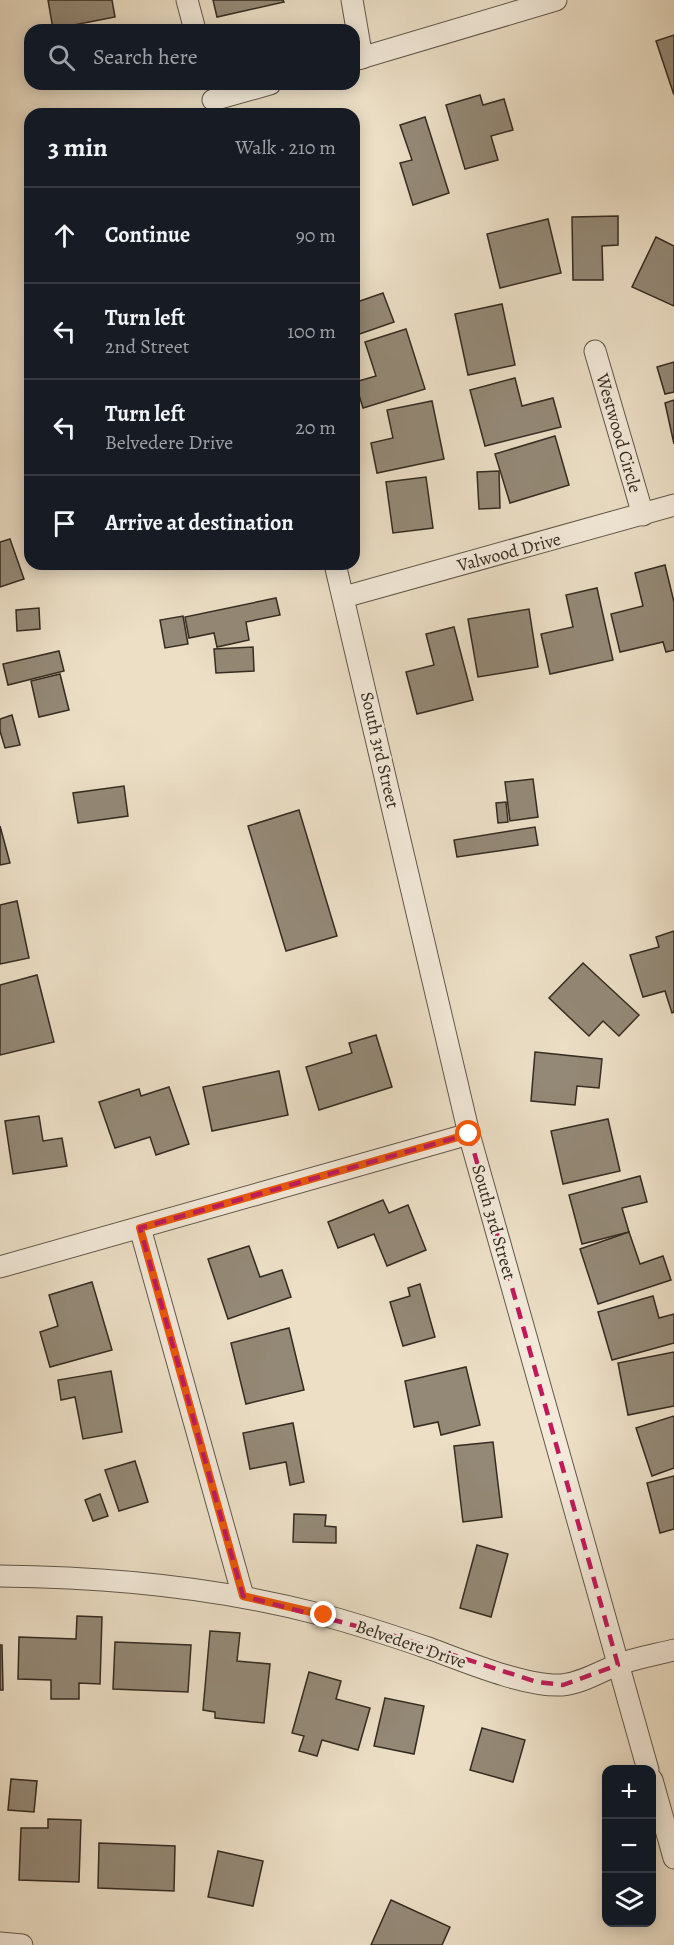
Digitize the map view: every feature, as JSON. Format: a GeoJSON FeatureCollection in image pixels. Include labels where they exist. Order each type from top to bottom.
{"type":"FeatureCollection","features":[{"type":"Feature","properties":{"kind":"street"},"geometry":{"type":"LineString","coordinates":[[187,0],[193,24]]}},
{"type":"Feature","properties":{"kind":"street"},"geometry":{"type":"LineString","coordinates":[[352,0],[354,24]]}},
{"type":"Feature","properties":{"kind":"street"},"geometry":{"type":"LineString","coordinates":[[360,58],[523,5],[556,0]]}},
{"type":"Feature","properties":{"kind":"street"},"geometry":{"type":"LineString","coordinates":[[213,99],[247,90]]}},
{"type":"Feature","properties":{"kind":"street","name":"Westwood Circle"},"geometry":{"type":"LineString","coordinates":[[595,351],[643,514]]}},
{"type":"Feature","properties":{"kind":"street","name":"Valwood Drive"},"geometry":{"type":"LineString","coordinates":[[344,597],[674,505]]}},
{"type":"Feature","properties":{"kind":"street","name":"South 3rd Street"},"geometry":{"type":"LineString","coordinates":[[337,570],[469,1134],[647,1765]]}},
{"type":"Feature","properties":{"kind":"street"},"geometry":{"type":"LineString","coordinates":[[1,1263],[140,1228],[469,1134]]}},
{"type":"Feature","properties":{"kind":"street"},"geometry":{"type":"LineString","coordinates":[[140,1228],[243,1596]]}},
{"type":"Feature","properties":{"kind":"street","name":"Belvedere Drive"},"geometry":{"type":"LineString","coordinates":[[0,1576],[97,1579],[243,1596],[324,1615],[384,1633],[483,1668],[537,1682],[562,1685],[591,1677],[618,1665],[674,1650]]}},
{"type":"Feature","properties":{"kind":"street"},"geometry":{"type":"LineString","coordinates":[[656,1797],[674,1858]]}},
{"type":"Feature","properties":{"kind":"street"},"geometry":{"type":"LineString","coordinates":[[0,1943],[22,1945]]}},
{"type":"Feature","properties":{"kind":"highlighted area"},"geometry":{"type":"Polygon","coordinates":[[[469,1134],[618,1665],[563,1685],[537,1682],[394,1636],[243,1596],[140,1228],[469,1134]]]}},
{"type":"Feature","properties":{"kind":"building"},"geometry":{"type":"Polygon","coordinates":[[[48,0],[112,0],[115,17],[79,24],[52,24],[48,0]]]}},
{"type":"Feature","properties":{"kind":"building"},"geometry":{"type":"Polygon","coordinates":[[[213,0],[283,0],[284,2],[217,17],[213,0]]]}},
{"type":"Feature","properties":{"kind":"building"},"geometry":{"type":"Polygon","coordinates":[[[674,35],[674,95],[656,41],[674,35]]]}},
{"type":"Feature","properties":{"kind":"building"},"geometry":{"type":"Polygon","coordinates":[[[480,95],[483,105],[504,99],[513,130],[491,136],[498,160],[465,169],[446,105],[480,95]]]}},
{"type":"Feature","properties":{"kind":"building"},"geometry":{"type":"Polygon","coordinates":[[[425,117],[449,193],[413,205],[400,163],[412,160],[400,125],[425,117]]]}},
{"type":"Feature","properties":{"kind":"building"},"geometry":{"type":"Polygon","coordinates":[[[618,216],[618,245],[602,246],[603,280],[573,280],[572,217],[618,216]]]}},
{"type":"Feature","properties":{"kind":"building"},"geometry":{"type":"Polygon","coordinates":[[[548,219],[561,273],[500,288],[487,234],[548,219]]]}},
{"type":"Feature","properties":{"kind":"building"},"geometry":{"type":"Polygon","coordinates":[[[656,237],[674,246],[674,306],[632,287],[656,237]]]}},
{"type":"Feature","properties":{"kind":"building"},"geometry":{"type":"Polygon","coordinates":[[[383,293],[394,322],[360,334],[360,301],[383,293]]]}},
{"type":"Feature","properties":{"kind":"building"},"geometry":{"type":"Polygon","coordinates":[[[502,304],[515,365],[468,375],[455,314],[502,304]]]}},
{"type":"Feature","properties":{"kind":"building"},"geometry":{"type":"Polygon","coordinates":[[[406,329],[425,389],[363,408],[360,398],[360,381],[376,376],[365,342],[406,329]]]}},
{"type":"Feature","properties":{"kind":"building"},"geometry":{"type":"Polygon","coordinates":[[[674,362],[674,392],[665,394],[657,367],[674,362]]]}},
{"type":"Feature","properties":{"kind":"building"},"geometry":{"type":"Polygon","coordinates":[[[515,378],[522,406],[553,398],[561,427],[485,446],[470,390],[515,378]]]}},
{"type":"Feature","properties":{"kind":"building"},"geometry":{"type":"Polygon","coordinates":[[[674,400],[674,444],[665,403],[674,400]]]}},
{"type":"Feature","properties":{"kind":"building"},"geometry":{"type":"Polygon","coordinates":[[[432,401],[444,459],[377,473],[371,443],[393,438],[387,410],[432,401]]]}},
{"type":"Feature","properties":{"kind":"building"},"geometry":{"type":"Polygon","coordinates":[[[555,436],[569,485],[510,503],[495,454],[555,436]]]}},
{"type":"Feature","properties":{"kind":"building"},"geometry":{"type":"Polygon","coordinates":[[[499,471],[500,508],[479,509],[477,472],[499,471]]]}},
{"type":"Feature","properties":{"kind":"building"},"geometry":{"type":"Polygon","coordinates":[[[426,477],[433,528],[393,533],[386,482],[426,477]]]}},
{"type":"Feature","properties":{"kind":"building"},"geometry":{"type":"Polygon","coordinates":[[[10,539],[24,579],[0,587],[0,542],[10,539]]]}},
{"type":"Feature","properties":{"kind":"building"},"geometry":{"type":"Polygon","coordinates":[[[665,565],[674,602],[674,650],[666,652],[663,642],[620,652],[611,614],[643,606],[635,573],[665,565]]]}},
{"type":"Feature","properties":{"kind":"building"},"geometry":{"type":"Polygon","coordinates":[[[597,588],[613,660],[550,674],[541,634],[573,627],[566,595],[597,588]]]}},
{"type":"Feature","properties":{"kind":"building"},"geometry":{"type":"Polygon","coordinates":[[[276,598],[280,615],[246,622],[249,640],[217,647],[214,633],[189,638],[185,617],[276,598]]]}},
{"type":"Feature","properties":{"kind":"building"},"geometry":{"type":"Polygon","coordinates":[[[39,608],[40,629],[17,631],[16,610],[39,608]]]}},
{"type":"Feature","properties":{"kind":"building"},"geometry":{"type":"Polygon","coordinates":[[[529,609],[538,667],[478,677],[468,619],[529,609]]]}},
{"type":"Feature","properties":{"kind":"building"},"geometry":{"type":"Polygon","coordinates":[[[183,616],[188,644],[165,648],[160,620],[183,616]]]}},
{"type":"Feature","properties":{"kind":"building"},"geometry":{"type":"Polygon","coordinates":[[[454,627],[473,700],[417,714],[406,672],[434,665],[426,634],[454,627]]]}},
{"type":"Feature","properties":{"kind":"building"},"geometry":{"type":"Polygon","coordinates":[[[253,647],[254,671],[216,673],[214,649],[253,647]]]}},
{"type":"Feature","properties":{"kind":"building"},"geometry":{"type":"Polygon","coordinates":[[[59,651],[64,671],[8,685],[3,664],[59,651]]]}},
{"type":"Feature","properties":{"kind":"building"},"geometry":{"type":"Polygon","coordinates":[[[60,674],[69,710],[39,717],[31,681],[60,674]]]}},
{"type":"Feature","properties":{"kind":"building"},"geometry":{"type":"Polygon","coordinates":[[[12,715],[20,745],[5,748],[0,731],[0,719],[12,715]]]}},
{"type":"Feature","properties":{"kind":"building"},"geometry":{"type":"Polygon","coordinates":[[[533,779],[538,817],[510,821],[505,782],[533,779]]]}},
{"type":"Feature","properties":{"kind":"building"},"geometry":{"type":"Polygon","coordinates":[[[124,786],[128,816],[78,823],[73,793],[124,786]]]}},
{"type":"Feature","properties":{"kind":"building"},"geometry":{"type":"Polygon","coordinates":[[[506,802],[508,822],[498,823],[496,803],[506,802]]]}},
{"type":"Feature","properties":{"kind":"building"},"geometry":{"type":"Polygon","coordinates":[[[299,810],[337,936],[286,951],[248,826],[299,810]]]}},
{"type":"Feature","properties":{"kind":"building"},"geometry":{"type":"Polygon","coordinates":[[[0,826],[10,863],[0,865],[0,826]]]}},
{"type":"Feature","properties":{"kind":"building"},"geometry":{"type":"Polygon","coordinates":[[[535,827],[538,845],[457,857],[454,840],[535,827]]]}},
{"type":"Feature","properties":{"kind":"building"},"geometry":{"type":"Polygon","coordinates":[[[17,901],[29,958],[0,964],[0,905],[17,901]]]}},
{"type":"Feature","properties":{"kind":"building"},"geometry":{"type":"Polygon","coordinates":[[[674,931],[674,1012],[672,1013],[665,991],[643,997],[630,955],[659,947],[656,937],[674,931]]]}},
{"type":"Feature","properties":{"kind":"building"},"geometry":{"type":"Polygon","coordinates":[[[583,963],[639,1015],[619,1036],[603,1021],[589,1036],[549,998],[583,963]]]}},
{"type":"Feature","properties":{"kind":"building"},"geometry":{"type":"Polygon","coordinates":[[[37,975],[54,1042],[0,1055],[0,985],[37,975]]]}},
{"type":"Feature","properties":{"kind":"building"},"geometry":{"type":"Polygon","coordinates":[[[376,1035],[392,1087],[319,1110],[306,1067],[352,1053],[349,1043],[376,1035]]]}},
{"type":"Feature","properties":{"kind":"building"},"geometry":{"type":"Polygon","coordinates":[[[535,1052],[602,1059],[599,1088],[577,1086],[575,1105],[531,1101],[535,1052]]]}},
{"type":"Feature","properties":{"kind":"building"},"geometry":{"type":"Polygon","coordinates":[[[279,1071],[288,1115],[212,1131],[203,1087],[279,1071]]]}},
{"type":"Feature","properties":{"kind":"building"},"geometry":{"type":"Polygon","coordinates":[[[169,1087],[189,1144],[156,1155],[150,1137],[115,1148],[99,1102],[139,1089],[141,1096],[169,1087]]]}},
{"type":"Feature","properties":{"kind":"building"},"geometry":{"type":"Polygon","coordinates":[[[39,1116],[43,1141],[62,1138],[67,1166],[13,1174],[5,1121],[39,1116]]]}},
{"type":"Feature","properties":{"kind":"building"},"geometry":{"type":"Polygon","coordinates":[[[608,1119],[620,1171],[563,1184],[551,1131],[608,1119]]]}},
{"type":"Feature","properties":{"kind":"building"},"geometry":{"type":"Polygon","coordinates":[[[640,1176],[647,1202],[622,1208],[629,1232],[582,1244],[569,1195],[640,1176]]]}},
{"type":"Feature","properties":{"kind":"building"},"geometry":{"type":"Polygon","coordinates":[[[383,1200],[389,1213],[408,1205],[426,1250],[387,1266],[374,1234],[338,1248],[328,1222],[383,1200]]]}},
{"type":"Feature","properties":{"kind":"building"},"geometry":{"type":"Polygon","coordinates":[[[629,1232],[640,1264],[663,1256],[671,1280],[598,1304],[580,1249],[629,1232]]]}},
{"type":"Feature","properties":{"kind":"building"},"geometry":{"type":"Polygon","coordinates":[[[249,1246],[260,1277],[282,1270],[291,1297],[228,1319],[208,1259],[249,1246]]]}},
{"type":"Feature","properties":{"kind":"building"},"geometry":{"type":"Polygon","coordinates":[[[92,1282],[112,1350],[50,1367],[40,1332],[58,1326],[49,1295],[92,1282]]]}},
{"type":"Feature","properties":{"kind":"building"},"geometry":{"type":"Polygon","coordinates":[[[420,1284],[435,1337],[403,1346],[390,1302],[410,1296],[408,1288],[420,1284]]]}},
{"type":"Feature","properties":{"kind":"building"},"geometry":{"type":"Polygon","coordinates":[[[653,1296],[659,1318],[674,1314],[674,1343],[612,1360],[598,1312],[653,1296]]]}},
{"type":"Feature","properties":{"kind":"building"},"geometry":{"type":"Polygon","coordinates":[[[289,1328],[304,1390],[246,1404],[231,1343],[289,1328]]]}},
{"type":"Feature","properties":{"kind":"building"},"geometry":{"type":"Polygon","coordinates":[[[674,1352],[674,1406],[628,1415],[618,1363],[674,1352]]]}},
{"type":"Feature","properties":{"kind":"building"},"geometry":{"type":"Polygon","coordinates":[[[466,1367],[480,1425],[441,1435],[438,1422],[414,1427],[405,1381],[466,1367]]]}},
{"type":"Feature","properties":{"kind":"building"},"geometry":{"type":"Polygon","coordinates":[[[111,1371],[122,1432],[83,1439],[75,1397],[61,1400],[58,1380],[111,1371]]]}},
{"type":"Feature","properties":{"kind":"building"},"geometry":{"type":"Polygon","coordinates":[[[674,1416],[674,1468],[652,1476],[636,1428],[674,1416]]]}},
{"type":"Feature","properties":{"kind":"building"},"geometry":{"type":"Polygon","coordinates":[[[293,1423],[304,1482],[290,1485],[286,1462],[250,1469],[243,1433],[293,1423]]]}},
{"type":"Feature","properties":{"kind":"building"},"geometry":{"type":"Polygon","coordinates":[[[493,1442],[502,1517],[463,1522],[454,1446],[493,1442]]]}},
{"type":"Feature","properties":{"kind":"building"},"geometry":{"type":"Polygon","coordinates":[[[135,1461],[148,1502],[119,1511],[105,1470],[135,1461]]]}},
{"type":"Feature","properties":{"kind":"building"},"geometry":{"type":"Polygon","coordinates":[[[674,1476],[674,1529],[660,1533],[647,1483],[674,1476]]]}},
{"type":"Feature","properties":{"kind":"building"},"geometry":{"type":"Polygon","coordinates":[[[100,1494],[108,1516],[93,1521],[85,1500],[100,1494]]]}},
{"type":"Feature","properties":{"kind":"building"},"geometry":{"type":"Polygon","coordinates":[[[294,1514],[326,1515],[325,1526],[336,1527],[336,1543],[293,1542],[294,1514]]]}},
{"type":"Feature","properties":{"kind":"building"},"geometry":{"type":"Polygon","coordinates":[[[477,1545],[508,1554],[491,1617],[460,1608],[477,1545]]]}},
{"type":"Feature","properties":{"kind":"building"},"geometry":{"type":"Polygon","coordinates":[[[77,1616],[102,1617],[100,1684],[79,1683],[79,1699],[51,1699],[51,1680],[18,1679],[19,1637],[76,1639],[77,1616]]]}},
{"type":"Feature","properties":{"kind":"building"},"geometry":{"type":"Polygon","coordinates":[[[210,1631],[240,1633],[237,1661],[270,1664],[264,1723],[215,1718],[215,1712],[203,1710],[210,1631]]]}},
{"type":"Feature","properties":{"kind":"building"},"geometry":{"type":"Polygon","coordinates":[[[115,1642],[191,1645],[188,1692],[113,1689],[115,1642]]]}},
{"type":"Feature","properties":{"kind":"building"},"geometry":{"type":"Polygon","coordinates":[[[0,1645],[2,1645],[3,1690],[0,1690],[0,1645]]]}},
{"type":"Feature","properties":{"kind":"building"},"geometry":{"type":"Polygon","coordinates":[[[309,1672],[341,1681],[336,1699],[370,1708],[358,1750],[322,1740],[317,1756],[299,1751],[304,1736],[292,1733],[309,1672]]]}},
{"type":"Feature","properties":{"kind":"building"},"geometry":{"type":"Polygon","coordinates":[[[385,1698],[424,1706],[414,1754],[374,1746],[385,1698]]]}},
{"type":"Feature","properties":{"kind":"building"},"geometry":{"type":"Polygon","coordinates":[[[482,1728],[525,1740],[513,1782],[470,1770],[482,1728]]]}},
{"type":"Feature","properties":{"kind":"building"},"geometry":{"type":"Polygon","coordinates":[[[11,1779],[37,1781],[34,1812],[8,1810],[11,1779]]]}},
{"type":"Feature","properties":{"kind":"building"},"geometry":{"type":"Polygon","coordinates":[[[48,1819],[81,1820],[79,1882],[19,1880],[21,1828],[48,1828],[48,1819]]]}},
{"type":"Feature","properties":{"kind":"building"},"geometry":{"type":"Polygon","coordinates":[[[99,1843],[175,1846],[174,1891],[98,1888],[99,1843]]]}},
{"type":"Feature","properties":{"kind":"building"},"geometry":{"type":"Polygon","coordinates":[[[218,1851],[263,1861],[253,1906],[208,1897],[218,1851]]]}},
{"type":"Feature","properties":{"kind":"building"},"geometry":{"type":"Polygon","coordinates":[[[391,1900],[450,1927],[442,1945],[371,1945],[391,1900]]]}},
{"type":"Feature","properties":{"kind":"route"},"geometry":{"type":"LineString","coordinates":[[324,1615],[243,1596],[140,1228],[469,1134]]}}]}
